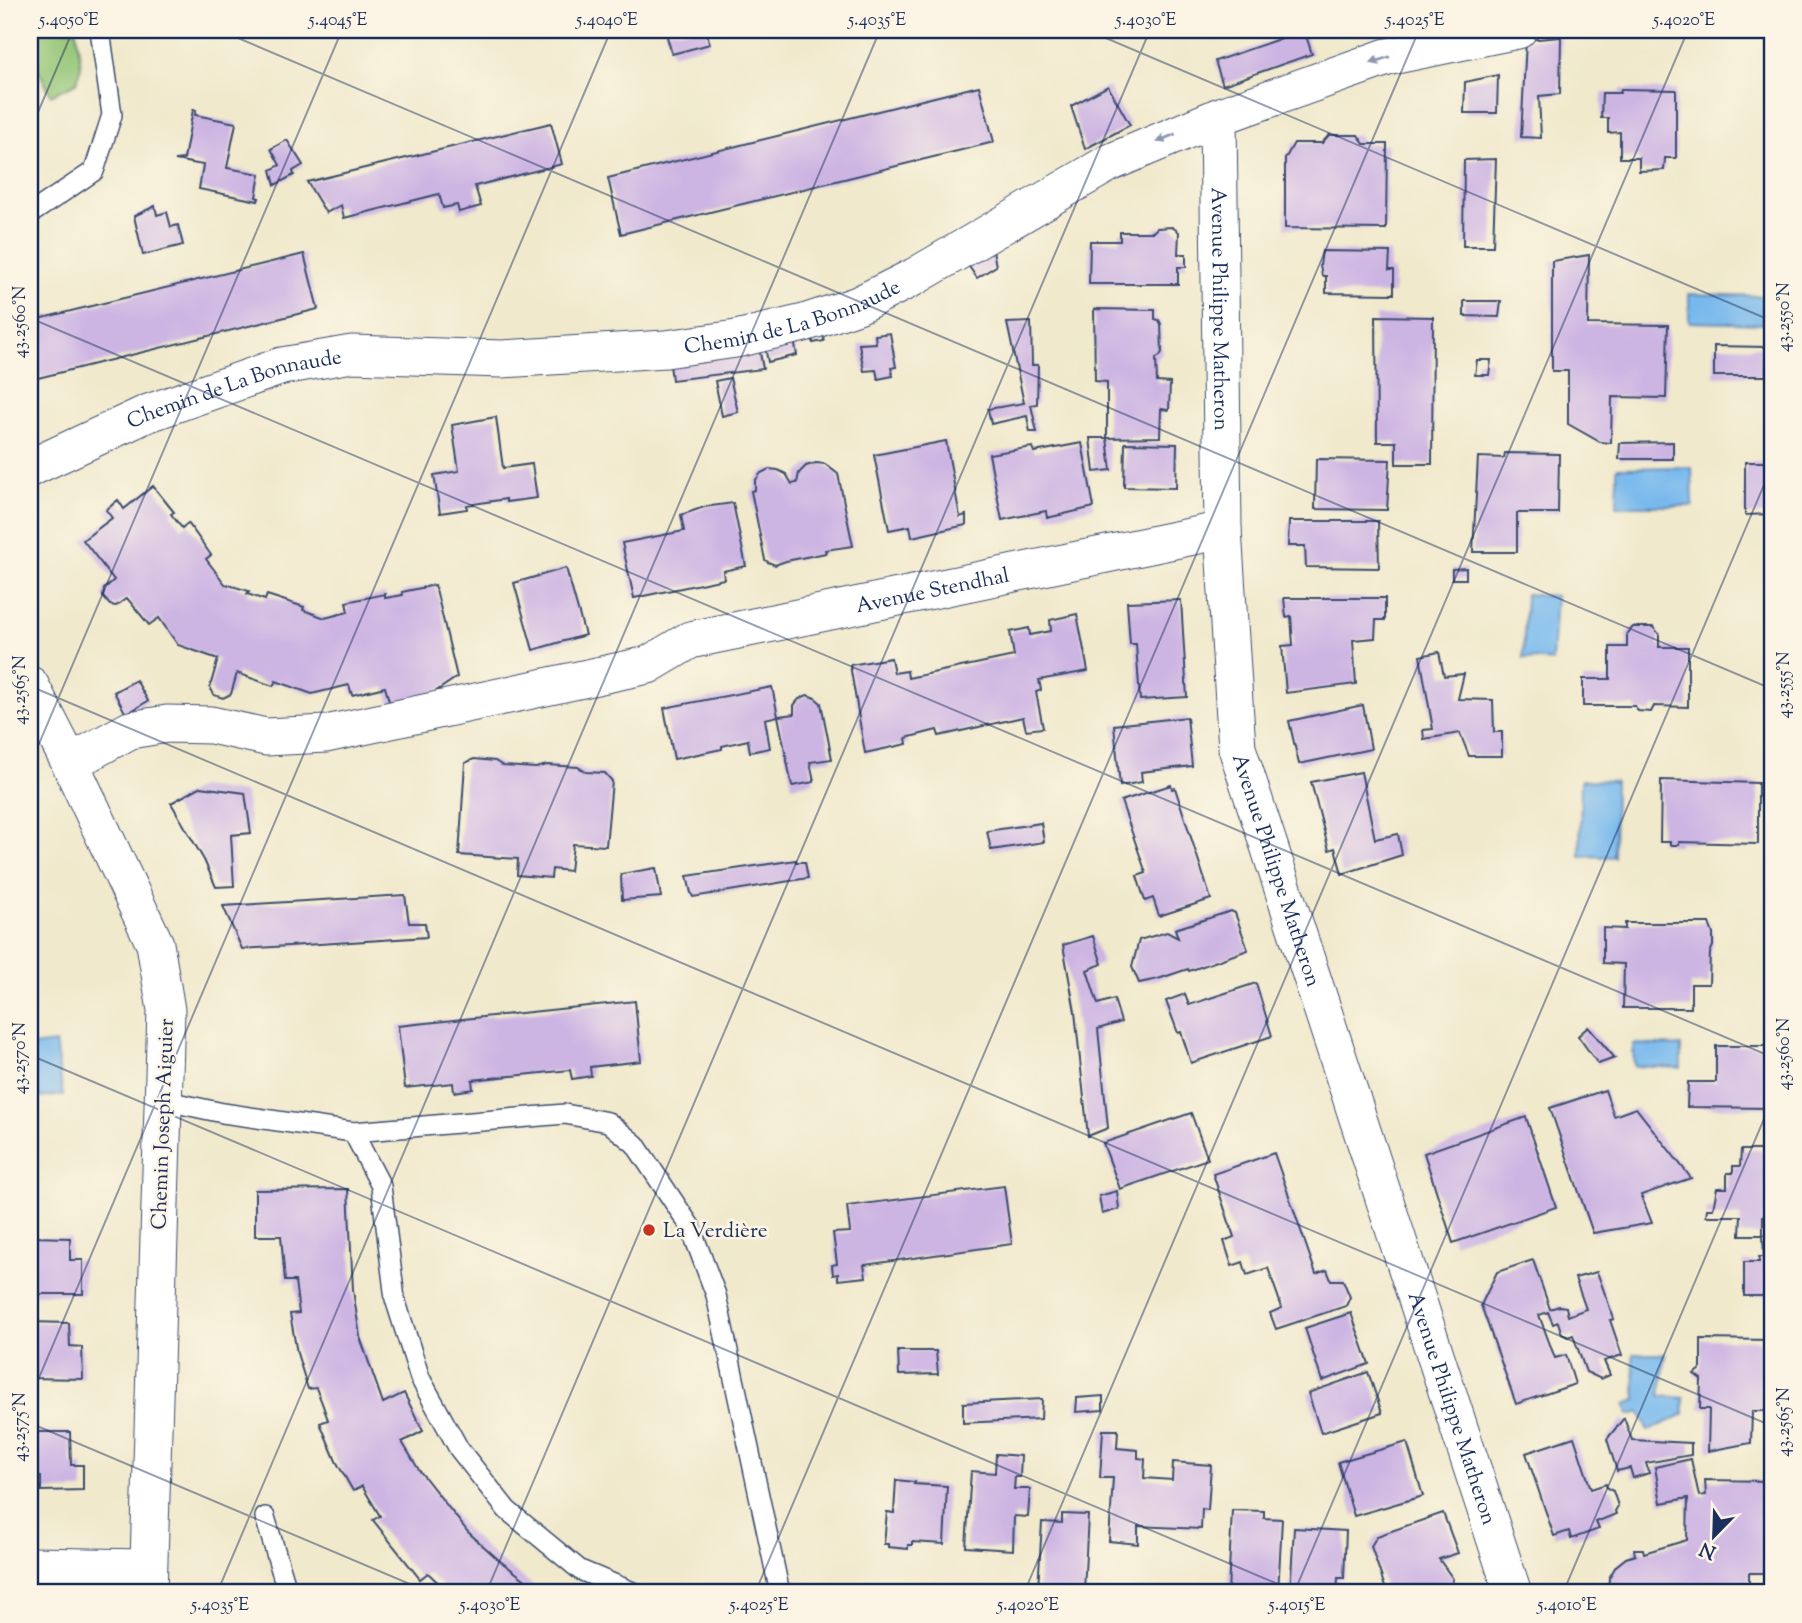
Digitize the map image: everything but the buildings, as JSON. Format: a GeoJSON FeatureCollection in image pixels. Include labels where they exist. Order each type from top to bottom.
{"type":"FeatureCollection","features":[{"type":"Feature","properties":{"kind":"street","name":"Chemin de La Bonnaude"},"geometry":{"type":"LineString","coordinates":[[30,468],[146,414],[282,366],[352,354],[502,359],[666,349],[736,338],[804,323],[858,306],[914,277],[1109,163],[1218,117],[1387,57],[1518,30]]}},
{"type":"Feature","properties":{"kind":"street","name":"Avenue Philippe Matheron"},"geometry":{"type":"LineString","coordinates":[[1218,117],[1223,530],[1237,748],[1513,1593]]}},
{"type":"Feature","properties":{"kind":"street","name":"Avenue Stendhal"},"geometry":{"type":"LineString","coordinates":[[70,763],[130,730],[167,724],[211,725],[267,737],[326,734],[648,665],[691,639],[1223,530]]}},
{"type":"Feature","properties":{"kind":"street","name":"Chemin Joseph Aiguier"},"geometry":{"type":"LineString","coordinates":[[30,685],[70,763],[155,944],[166,1010],[148,1580]]}},
{"type":"Feature","properties":{"kind":"street"},"geometry":{"type":"LineString","coordinates":[[30,1566],[148,1580]]}},
{"type":"Feature","properties":{"kind":"lane"},"geometry":{"type":"LineString","coordinates":[[30,214],[94,171],[112,115],[100,30]]}},
{"type":"Feature","properties":{"kind":"lane"},"geometry":{"type":"LineString","coordinates":[[162,1100],[223,1113],[353,1132],[565,1114],[608,1122],[635,1144],[690,1226],[716,1295],[780,1593]]}},
{"type":"Feature","properties":{"kind":"lane"},"geometry":{"type":"LineString","coordinates":[[353,1132],[382,1186],[395,1299],[420,1378],[459,1449],[507,1510],[570,1562],[580,1570],[635,1593]]}},
{"type":"Feature","properties":{"kind":"lane"},"geometry":{"type":"LineString","coordinates":[[265,1517],[288,1593]]}},
{"type":"Feature","properties":{"kind":"green space"},"geometry":{"type":"Polygon","coordinates":[[[30,30],[76,30],[81,67],[76,83],[51,95],[36,65],[30,68],[30,30]]]}},
{"type":"Feature","properties":{"kind":"water"},"geometry":{"type":"Polygon","coordinates":[[[1689,294],[1762,296],[1762,324],[1689,322],[1689,294]]]}},
{"type":"Feature","properties":{"kind":"water"},"geometry":{"type":"Polygon","coordinates":[[[1692,467],[1693,506],[1617,506],[1617,468],[1692,467]]]}},
{"type":"Feature","properties":{"kind":"water"},"geometry":{"type":"Polygon","coordinates":[[[1526,594],[1556,596],[1552,661],[1523,658],[1526,594]]]}},
{"type":"Feature","properties":{"kind":"water"},"geometry":{"type":"Polygon","coordinates":[[[1581,780],[1615,781],[1614,857],[1580,856],[1581,780]]]}},
{"type":"Feature","properties":{"kind":"water"},"geometry":{"type":"Polygon","coordinates":[[[55,1043],[63,1095],[39,1098],[31,1046],[55,1043]]]}},
{"type":"Feature","properties":{"kind":"water"},"geometry":{"type":"Polygon","coordinates":[[[1633,1044],[1681,1046],[1681,1068],[1634,1066],[1633,1044]]]}},
{"type":"Feature","properties":{"kind":"water"},"geometry":{"type":"Polygon","coordinates":[[[1633,1354],[1666,1354],[1660,1396],[1684,1398],[1684,1414],[1648,1431],[1640,1412],[1629,1415],[1625,1404],[1636,1400],[1633,1354]]]}},
{"type":"Feature","properties":{"kind":"place","name":"La Verdière"},"geometry":{"type":"Point","coordinates":[649,1230]}}]}
